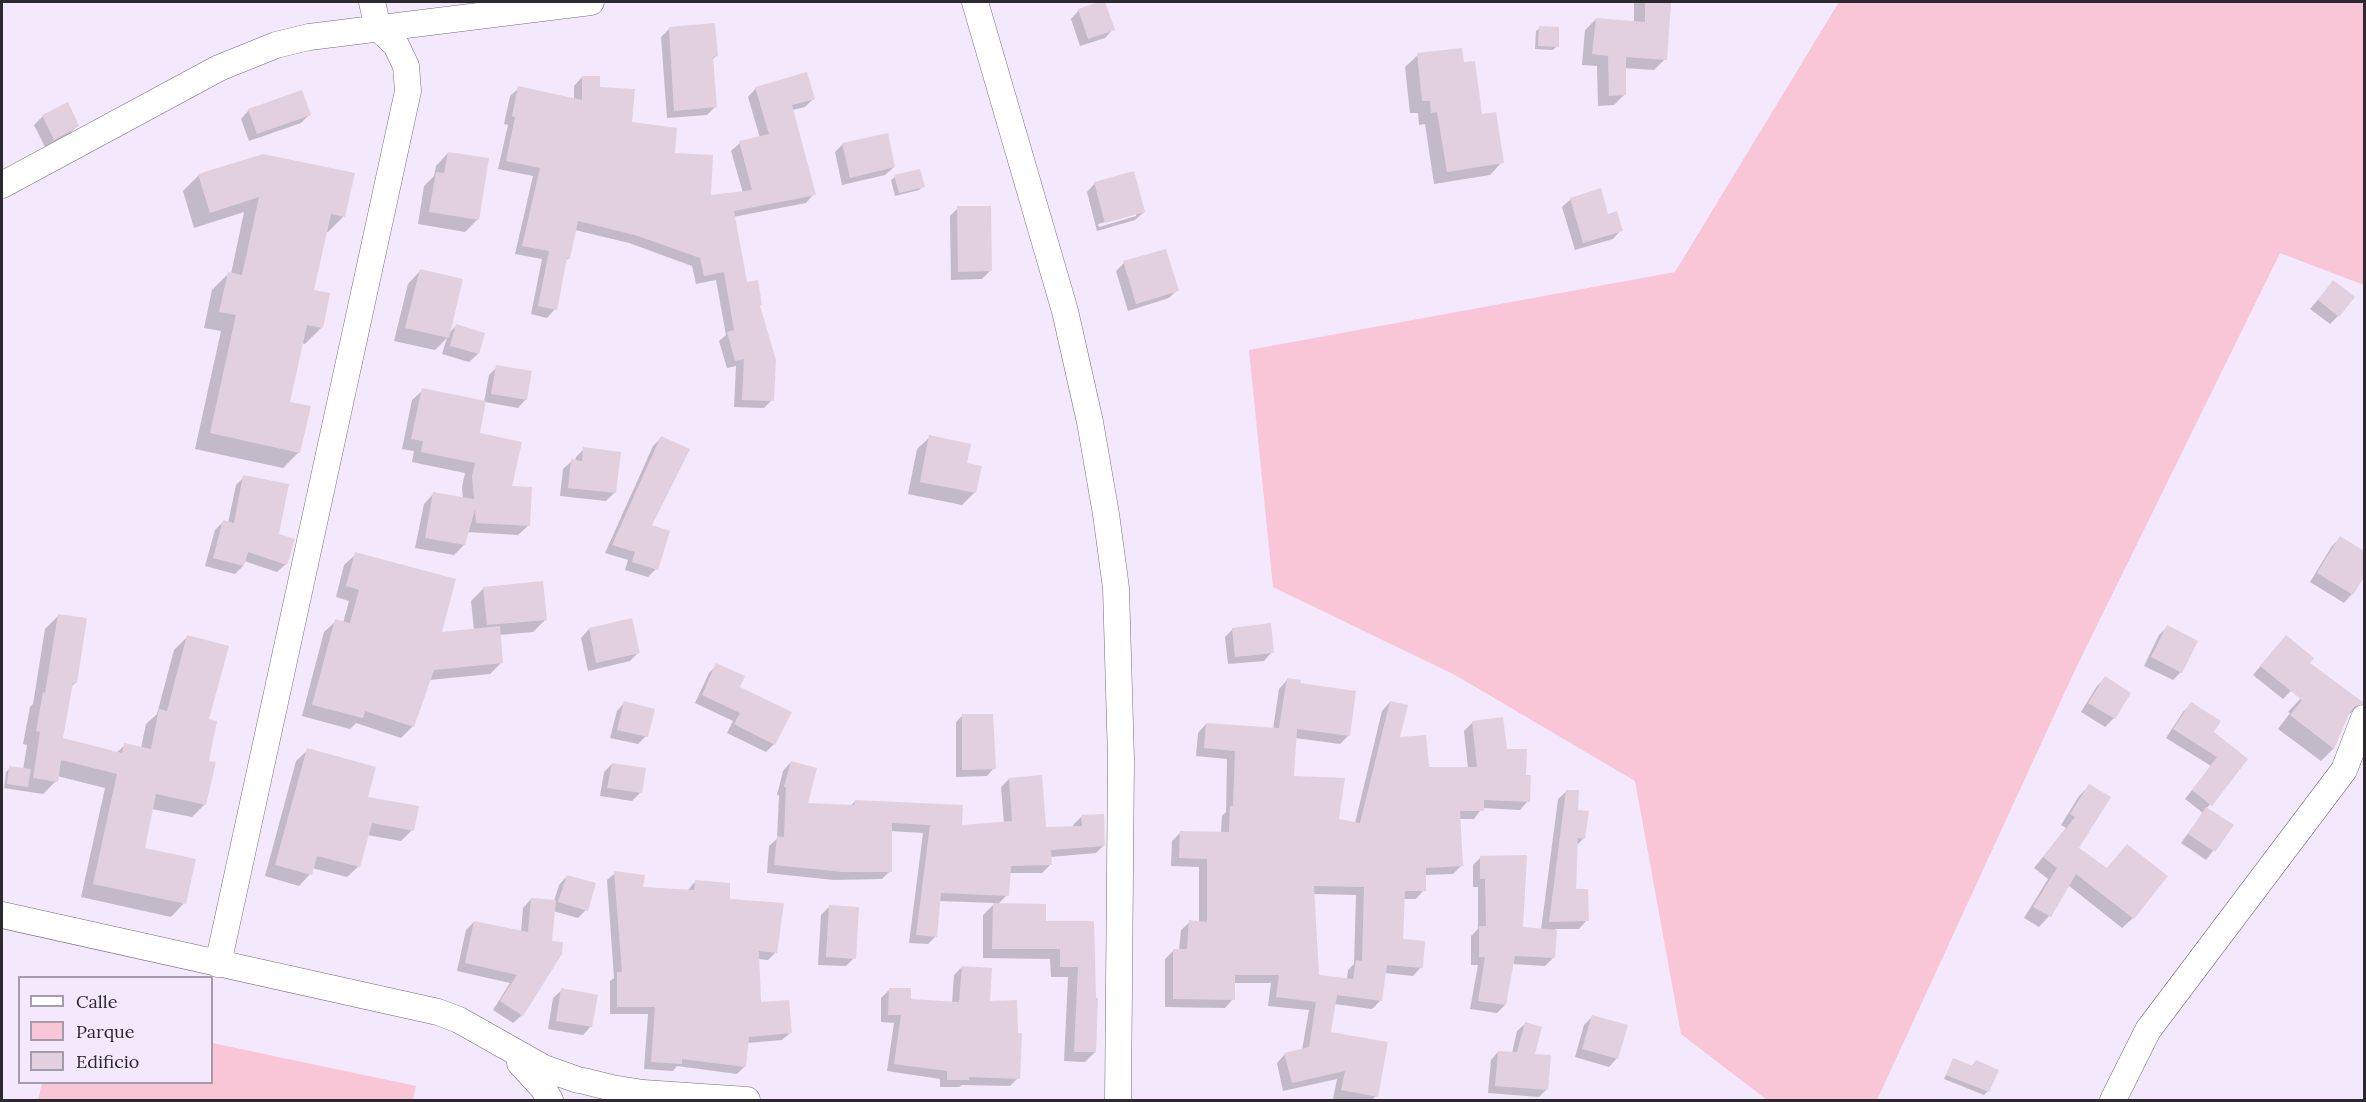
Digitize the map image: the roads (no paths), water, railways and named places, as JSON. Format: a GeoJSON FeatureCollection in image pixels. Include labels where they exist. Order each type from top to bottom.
{"type":"FeatureCollection","features":[{"type":"Feature","properties":{"kind":"street"},"geometry":{"type":"LineString","coordinates":[[218,963],[408,91],[406,66],[396,45],[378,28],[372,2]]}},
{"type":"Feature","properties":{"kind":"street"},"geometry":{"type":"LineString","coordinates":[[2,185],[249,54],[309,37],[591,2]]}},
{"type":"Feature","properties":{"kind":"street"},"geometry":{"type":"LineString","coordinates":[[975,2],[1065,311],[1090,422],[1108,524],[1116,588],[1121,759],[1118,1101]]}},
{"type":"Feature","properties":{"kind":"street"},"geometry":{"type":"LineString","coordinates":[[2113,1101],[2148,1030],[2344,770],[2364,718]]}},
{"type":"Feature","properties":{"kind":"street"},"geometry":{"type":"LineString","coordinates":[[2,915],[438,1012],[459,1020],[544,1068],[612,1088],[747,1101]]}},
{"type":"Feature","properties":{"kind":"street"},"geometry":{"type":"LineString","coordinates":[[503,1046],[529,1071],[552,1101]]}},
{"type":"Feature","properties":{"kind":"street"},"geometry":{"type":"LineString","coordinates":[[552,1101],[558,1088],[565,1083],[581,1080],[594,1087],[600,1101]]}},
{"type":"Feature","properties":{"kind":"street"},"geometry":{"type":"LineString","coordinates":[[636,1101],[666,1095]]}}]}
